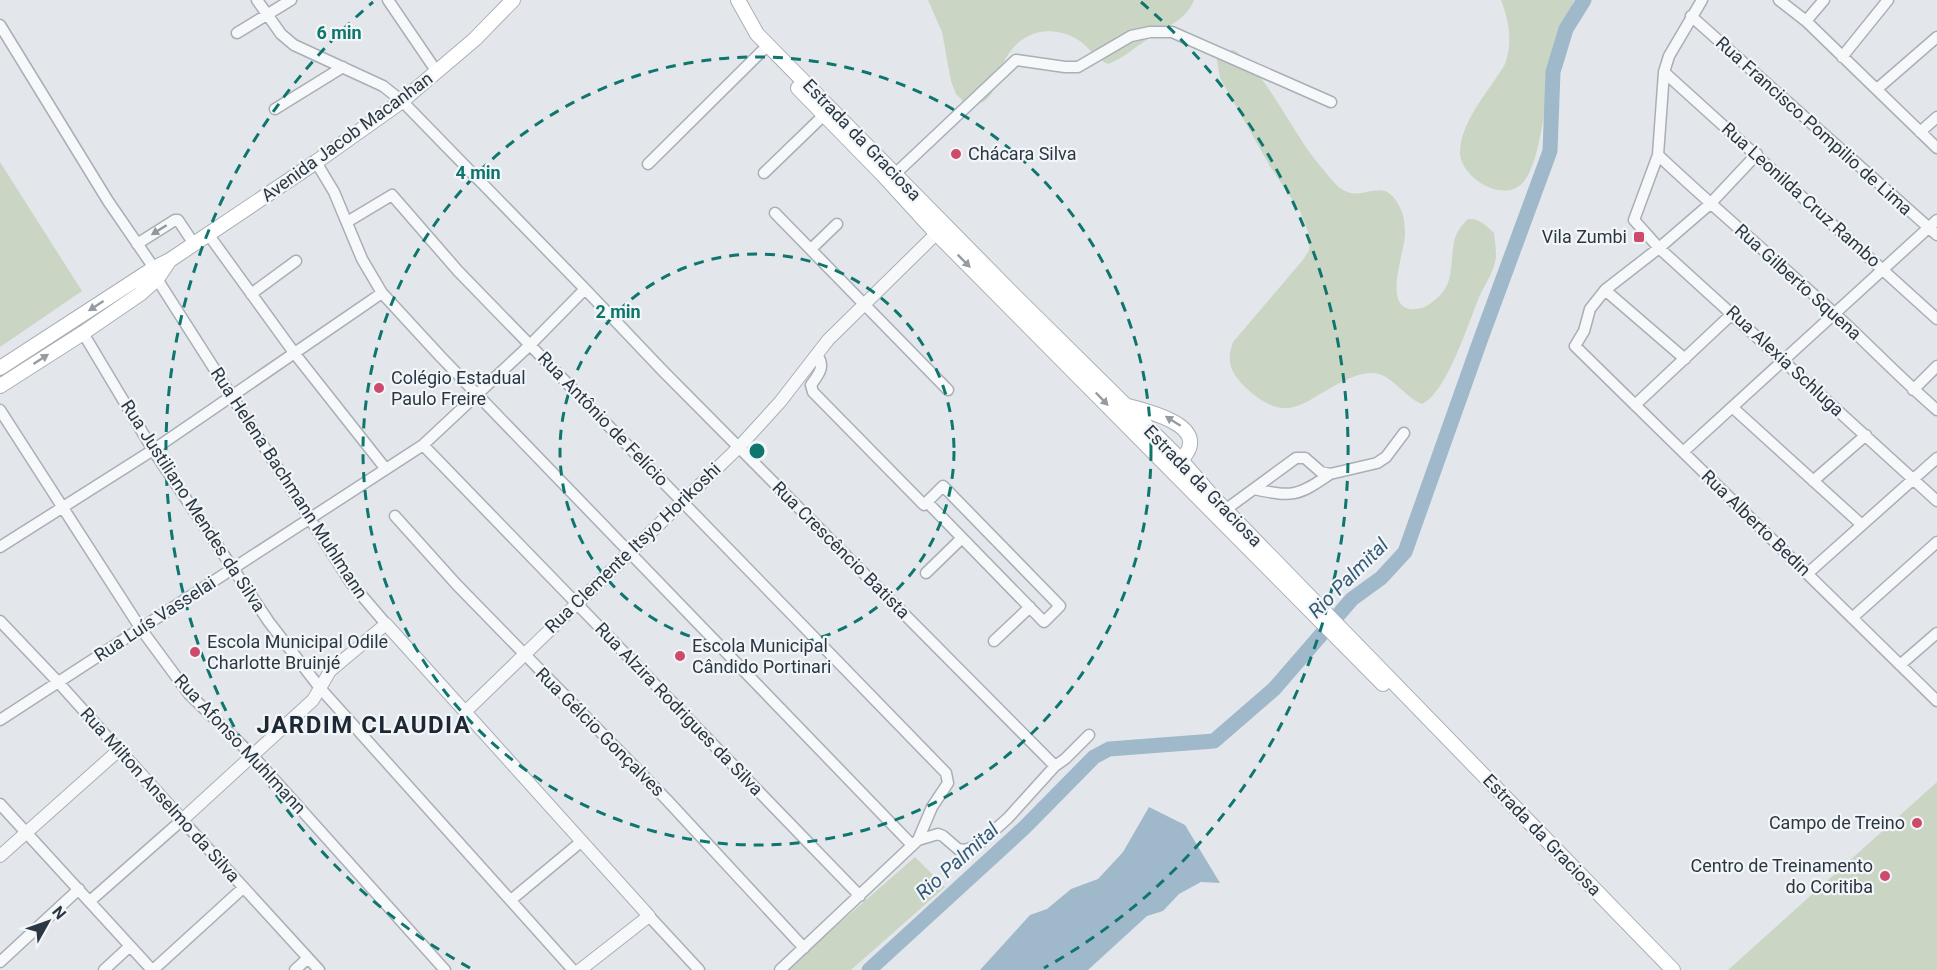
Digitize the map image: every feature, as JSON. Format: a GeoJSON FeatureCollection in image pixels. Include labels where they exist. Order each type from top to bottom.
{"type":"FeatureCollection","features":[{"type":"Feature","properties":{"kind":"main road","name":"Avenida Jacob Macanhan"},"geometry":{"type":"LineString","coordinates":[[0,386],[140,294],[155,274],[170,260],[402,101],[475,39],[513,0]]}},
{"type":"Feature","properties":{"kind":"main road","name":"Estrada da Graciosa"},"geometry":{"type":"LineString","coordinates":[[730,0],[743,27],[762,51],[883,175],[1126,406],[1176,464],[1225,510],[1322,615]]}},
{"type":"Feature","properties":{"kind":"main road","name":"Estrada da Graciosa"},"geometry":{"type":"LineString","coordinates":[[738,0],[757,34],[895,174],[941,230],[1176,464],[1660,970]]}},
{"type":"Feature","properties":{"kind":"main road"},"geometry":{"type":"LineString","coordinates":[[0,368],[140,277],[155,274]]}},
{"type":"Feature","properties":{"kind":"main road"},"geometry":{"type":"LineString","coordinates":[[1126,406],[1168,417],[1184,429],[1190,439],[1191,448],[1176,464]]}},
{"type":"Feature","properties":{"kind":"main road","name":"Estrada da Graciosa"},"geometry":{"type":"LineString","coordinates":[[1344,638],[1672,970]]}},
{"type":"Feature","properties":{"kind":"street","name":"Rua Crescêncio Batista"},"geometry":{"type":"LineString","coordinates":[[257,0],[266,16],[294,45],[383,86],[402,101],[663,371],[1055,766]]}},
{"type":"Feature","properties":{"kind":"street"},"geometry":{"type":"LineString","coordinates":[[237,33],[291,0]]}},
{"type":"Feature","properties":{"kind":"street"},"geometry":{"type":"LineString","coordinates":[[388,0],[437,72]]}},
{"type":"Feature","properties":{"kind":"street"},"geometry":{"type":"LineString","coordinates":[[1658,155],[1664,72],[1669,56],[1702,0]]}},
{"type":"Feature","properties":{"kind":"street"},"geometry":{"type":"LineString","coordinates":[[1779,0],[1806,21],[1937,148]]}},
{"type":"Feature","properties":{"kind":"street"},"geometry":{"type":"LineString","coordinates":[[1806,21],[1824,0]]}},
{"type":"Feature","properties":{"kind":"street"},"geometry":{"type":"LineString","coordinates":[[1842,57],[1888,0]]}},
{"type":"Feature","properties":{"kind":"street","name":"Rua Francisco Pompilio de Lima"},"geometry":{"type":"LineString","coordinates":[[1691,16],[1934,228]]}},
{"type":"Feature","properties":{"kind":"street","name":"Rua Helena Bachmann Muhlmann"},"geometry":{"type":"LineString","coordinates":[[0,25],[108,201],[351,583],[699,970]]}},
{"type":"Feature","properties":{"kind":"street"},"geometry":{"type":"LineString","coordinates":[[895,174],[1007,66],[1016,60],[1078,67],[1131,36],[1150,32],[1172,32],[1331,102]]}},
{"type":"Feature","properties":{"kind":"street"},"geometry":{"type":"LineString","coordinates":[[1877,89],[1937,37]]}},
{"type":"Feature","properties":{"kind":"street"},"geometry":{"type":"LineString","coordinates":[[648,164],[762,51]]}},
{"type":"Feature","properties":{"kind":"street"},"geometry":{"type":"LineString","coordinates":[[275,110],[343,67]]}},
{"type":"Feature","properties":{"kind":"street","name":"Rua Leonilda Cruz Rambo"},"geometry":{"type":"LineString","coordinates":[[1664,72],[1937,319]]}},
{"type":"Feature","properties":{"kind":"street"},"geometry":{"type":"LineString","coordinates":[[764,173],[824,115]]}},
{"type":"Feature","properties":{"kind":"street"},"geometry":{"type":"LineString","coordinates":[[1920,132],[1937,117]]}},
{"type":"Feature","properties":{"kind":"street"},"geometry":{"type":"LineString","coordinates":[[1685,359],[1605,290],[1710,204],[1757,154]]}},
{"type":"Feature","properties":{"kind":"street","name":"Rua Gilberto Squena"},"geometry":{"type":"LineString","coordinates":[[1658,155],[1835,314],[1913,390],[1937,410]]}},
{"type":"Feature","properties":{"kind":"street","name":"Rua Alexia Schluga"},"geometry":{"type":"LineString","coordinates":[[1658,155],[1634,220],[1659,248],[1937,501]]}},
{"type":"Feature","properties":{"kind":"street"},"geometry":{"type":"LineString","coordinates":[[316,162],[334,192],[362,259],[382,292],[630,551],[915,843]]}},
{"type":"Feature","properties":{"kind":"street","name":"Rua Antônio de Felício"},"geometry":{"type":"LineString","coordinates":[[347,222],[392,195],[458,271],[946,772],[948,783],[932,807],[915,843]]}},
{"type":"Feature","properties":{"kind":"street"},"geometry":{"type":"LineString","coordinates":[[776,213],[948,390]]}},
{"type":"Feature","properties":{"kind":"street"},"geometry":{"type":"LineString","coordinates":[[137,244],[178,220],[194,244]]}},
{"type":"Feature","properties":{"kind":"street"},"geometry":{"type":"LineString","coordinates":[[811,249],[837,224]]}},
{"type":"Feature","properties":{"kind":"street"},"geometry":{"type":"LineString","coordinates":[[1683,452],[1884,269],[1934,228]]}},
{"type":"Feature","properties":{"kind":"street","name":"Rua Clemente Itsyo Horikoshi"},"geometry":{"type":"LineString","coordinates":[[465,711],[739,447],[780,402],[828,340],[941,230]]}},
{"type":"Feature","properties":{"kind":"street"},"geometry":{"type":"LineString","coordinates":[[208,234],[295,354],[385,468]]}},
{"type":"Feature","properties":{"kind":"street"},"geometry":{"type":"LineString","coordinates":[[251,294],[296,261]]}},
{"type":"Feature","properties":{"kind":"street","name":"Rua Luís Vasselai"},"geometry":{"type":"LineString","coordinates":[[0,720],[423,445],[531,344],[585,289]]}},
{"type":"Feature","properties":{"kind":"street","name":"Rua Alberto Bedin"},"geometry":{"type":"LineString","coordinates":[[1605,290],[1590,309],[1584,331],[1575,346],[1937,701]]}},
{"type":"Feature","properties":{"kind":"street"},"geometry":{"type":"LineString","coordinates":[[0,547],[153,450],[382,292]]}},
{"type":"Feature","properties":{"kind":"street"},"geometry":{"type":"LineString","coordinates":[[1635,405],[1733,313]]}},
{"type":"Feature","properties":{"kind":"street","name":"Rua Justiliano Mendes da Silva"},"geometry":{"type":"LineString","coordinates":[[83,333],[153,450],[269,622],[320,688],[573,970]]}},
{"type":"Feature","properties":{"kind":"street"},"geometry":{"type":"LineString","coordinates":[[817,355],[822,365],[811,385],[813,392],[924,505],[927,502],[943,486],[1060,606],[1044,622],[927,502]]}},
{"type":"Feature","properties":{"kind":"street"},"geometry":{"type":"LineString","coordinates":[[1913,390],[1937,366]]}},
{"type":"Feature","properties":{"kind":"street"},"geometry":{"type":"LineString","coordinates":[[1732,407],[1862,525]]}},
{"type":"Feature","properties":{"kind":"street","name":"Rua Afonso Muhlmann"},"geometry":{"type":"LineString","coordinates":[[0,410],[141,628],[189,694],[253,756],[445,970]]}},
{"type":"Feature","properties":{"kind":"street"},"geometry":{"type":"LineString","coordinates":[[1254,489],[1285,496],[1312,487],[1330,474],[1377,463],[1386,457],[1404,432]]}},
{"type":"Feature","properties":{"kind":"street"},"geometry":{"type":"LineString","coordinates":[[1813,481],[1866,435]]}},
{"type":"Feature","properties":{"kind":"street","name":"Rua Alzira Rodrigues da Silva"},"geometry":{"type":"LineString","coordinates":[[423,445],[860,896]]}},
{"type":"Feature","properties":{"kind":"street"},"geometry":{"type":"LineString","coordinates":[[1225,510],[1296,458],[1305,458],[1321,472],[1330,474]]}},
{"type":"Feature","properties":{"kind":"street"},"geometry":{"type":"LineString","coordinates":[[1808,574],[1937,458]]}},
{"type":"Feature","properties":{"kind":"street","name":"Rua Gélcio Gonçalves"},"geometry":{"type":"LineString","coordinates":[[395,516],[523,654],[667,800],[804,948]]}},
{"type":"Feature","properties":{"kind":"street"},"geometry":{"type":"LineString","coordinates":[[927,573],[962,538]]}},
{"type":"Feature","properties":{"kind":"street"},"geometry":{"type":"LineString","coordinates":[[1852,618],[1937,542]]}},
{"type":"Feature","properties":{"kind":"street"},"geometry":{"type":"LineString","coordinates":[[994,642],[1030,606]]}},
{"type":"Feature","properties":{"kind":"street","name":"Rua Milton Anselmo da Silva"},"geometry":{"type":"LineString","coordinates":[[0,621],[319,970]]}},
{"type":"Feature","properties":{"kind":"street"},"geometry":{"type":"LineString","coordinates":[[90,901],[313,700],[330,671],[386,624]]}},
{"type":"Feature","properties":{"kind":"street"},"geometry":{"type":"LineString","coordinates":[[1900,665],[1937,633]]}},
{"type":"Feature","properties":{"kind":"street"},"geometry":{"type":"LineString","coordinates":[[780,970],[915,843],[938,834],[958,849],[972,848],[1008,818],[1055,766],[1089,735]]}},
{"type":"Feature","properties":{"kind":"street"},"geometry":{"type":"LineString","coordinates":[[0,856],[119,750]]}},
{"type":"Feature","properties":{"kind":"street"},"geometry":{"type":"LineString","coordinates":[[0,804],[152,970],[243,888]]}},
{"type":"Feature","properties":{"kind":"street"},"geometry":{"type":"LineString","coordinates":[[511,900],[582,841]]}},
{"type":"Feature","properties":{"kind":"street"},"geometry":{"type":"LineString","coordinates":[[0,962],[79,889]]}},
{"type":"Feature","properties":{"kind":"street"},"geometry":{"type":"LineString","coordinates":[[580,970],[649,916]]}},
{"type":"Feature","properties":{"kind":"street"},"geometry":{"type":"LineString","coordinates":[[105,970],[130,946]]}},
{"type":"Feature","properties":{"kind":"street"},"geometry":{"type":"LineString","coordinates":[[295,970],[308,958]]}},
{"type":"Feature","properties":{"kind":"green space"},"geometry":{"type":"Polygon","coordinates":[[[928,0],[1194,0],[1186,13],[1174,23],[1108,64],[1083,43],[1070,36],[1051,31],[1031,35],[1022,40],[1008,54],[989,97],[975,105],[963,101],[956,94],[951,81],[942,32],[928,0]]]}},
{"type":"Feature","properties":{"kind":"green space"},"geometry":{"type":"Polygon","coordinates":[[[1501,0],[1574,0],[1552,77],[1534,160],[1525,180],[1517,187],[1507,190],[1497,190],[1476,180],[1462,163],[1460,153],[1461,141],[1470,118],[1505,64],[1509,48],[1509,32],[1501,0]]]}},
{"type":"Feature","properties":{"kind":"green space"},"geometry":{"type":"Polygon","coordinates":[[[1234,50],[1258,74],[1310,153],[1337,185],[1351,193],[1381,190],[1395,199],[1402,212],[1405,227],[1397,287],[1401,305],[1409,309],[1418,309],[1429,305],[1439,297],[1450,276],[1455,238],[1468,219],[1479,221],[1494,233],[1496,257],[1492,272],[1448,372],[1440,386],[1422,404],[1385,377],[1372,373],[1352,377],[1296,406],[1285,408],[1273,406],[1245,387],[1233,371],[1230,355],[1233,342],[1302,261],[1309,251],[1310,237],[1300,211],[1271,168],[1220,78],[1217,60],[1221,52],[1234,50]]]}},
{"type":"Feature","properties":{"kind":"green space"},"geometry":{"type":"Polygon","coordinates":[[[0,162],[82,291],[0,347],[0,162]]]}},
{"type":"Feature","properties":{"kind":"green space","name":"Centro de Treinamento do Coritiba"},"geometry":{"type":"Polygon","coordinates":[[[1937,782],[1937,970],[1728,970],[1937,782]]]}},
{"type":"Feature","properties":{"kind":"green space"},"geometry":{"type":"Polygon","coordinates":[[[915,857],[945,887],[851,970],[786,970],[915,857]]]}},
{"type":"Feature","properties":{"kind":"water"},"geometry":{"type":"Polygon","coordinates":[[[1149,807],[1185,825],[1220,883],[1201,882],[1179,894],[1163,911],[1147,916],[1088,970],[980,970],[1030,915],[1047,909],[1071,889],[1098,879],[1123,852],[1149,807]]]}},
{"type":"Feature","properties":{"kind":"waterway","name":"Rio Palmital"},"geometry":{"type":"LineString","coordinates":[[869,970],[1024,828],[1094,757],[1109,749],[1214,741],[1274,689],[1352,599],[1381,578],[1405,552],[1550,151],[1553,72],[1566,29],[1584,0]]}},
{"type":"Feature","properties":{"kind":"place","name":"Chácara Silva"},"geometry":{"type":"Point","coordinates":[956,154]}},
{"type":"Feature","properties":{"kind":"place","name":"Vila Zumbi"},"geometry":{"type":"Point","coordinates":[1639,237]}},
{"type":"Feature","properties":{"kind":"place","name":"Colégio Estadual Paulo Freire"},"geometry":{"type":"Point","coordinates":[379,388]}},
{"type":"Feature","properties":{"kind":"place","name":"Escola Municipal Odile Charlotte Bruinjé"},"geometry":{"type":"Point","coordinates":[195,652]}},
{"type":"Feature","properties":{"kind":"place","name":"Escola Municipal Cândido Portinari"},"geometry":{"type":"Point","coordinates":[680,656]}},
{"type":"Feature","properties":{"kind":"place","name":"Campo de Treino"},"geometry":{"type":"Point","coordinates":[1917,823]}},
{"type":"Feature","properties":{"kind":"place","name":"Centro de Treinamento do Coritiba"},"geometry":{"type":"Point","coordinates":[1885,876]}},
{"type":"Feature","properties":{"kind":"district","name":"JARDIM CLAUDIA"},"geometry":{"type":"Point","coordinates":[364,725]}}]}
